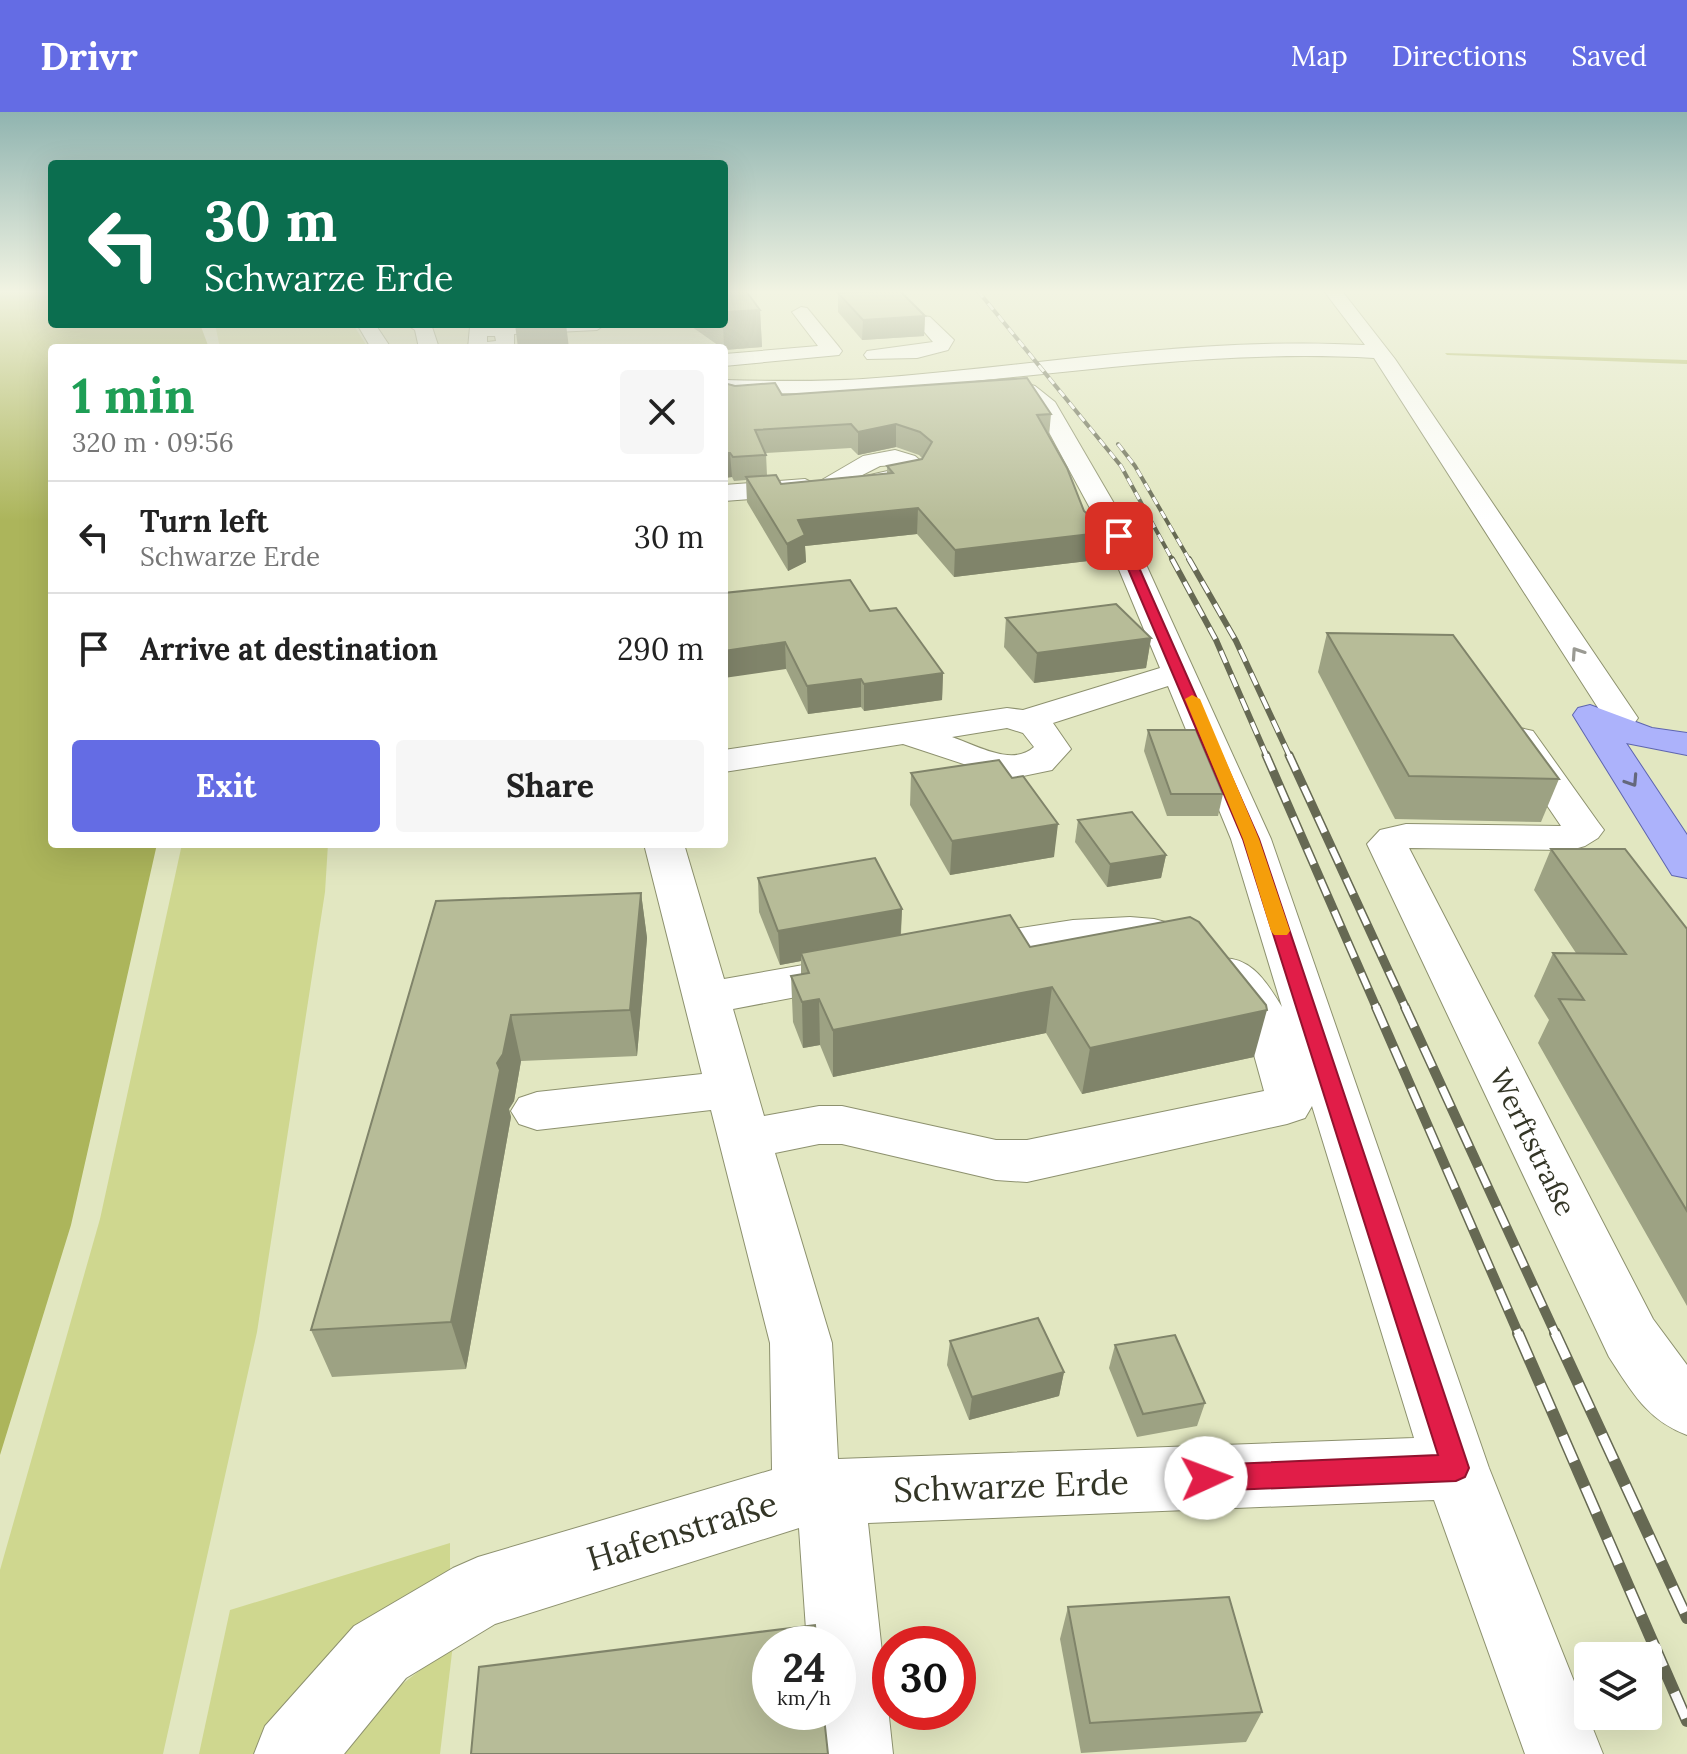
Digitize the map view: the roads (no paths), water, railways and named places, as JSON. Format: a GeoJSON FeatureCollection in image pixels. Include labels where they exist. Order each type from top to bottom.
{"type":"FeatureCollection","features":[{"type":"Feature","properties":{"kind":"main road"},"geometry":{"type":"LineString","coordinates":[[1615,723],[1687,723]]}},
{"type":"Feature","properties":{"kind":"main road"},"geometry":{"type":"LineString","coordinates":[[1615,723],[1687,744]]}},
{"type":"Feature","properties":{"kind":"main road"},"geometry":{"type":"LineString","coordinates":[[1615,723],[1687,813]]}},
{"type":"Feature","properties":{"kind":"main road"},"geometry":{"type":"LineString","coordinates":[[1615,723],[1687,866]]}},
{"type":"Feature","properties":{"kind":"street"},"geometry":{"type":"LineString","coordinates":[[728,386],[862,385],[1020,368]]}},
{"type":"Feature","properties":{"kind":"street"},"geometry":{"type":"LineString","coordinates":[[1382,368],[1615,723]]}},
{"type":"Feature","properties":{"kind":"street"},"geometry":{"type":"LineString","coordinates":[[728,397],[861,395],[1006,384],[1033,391],[1047,407],[1119,536],[1251,839],[1456,1468],[1564,1754]]}},
{"type":"Feature","properties":{"kind":"street"},"geometry":{"type":"LineString","coordinates":[[728,493],[827,485]]}},
{"type":"Feature","properties":{"kind":"street"},"geometry":{"type":"LineString","coordinates":[[773,489],[789,515]]}},
{"type":"Feature","properties":{"kind":"street"},"geometry":{"type":"LineString","coordinates":[[728,760],[1007,718],[1029,719],[1163,677]]}},
{"type":"Feature","properties":{"kind":"street","name":"Werftstraße"},"geometry":{"type":"LineString","coordinates":[[1496,704],[1584,830],[1571,838],[1406,836],[1394,838],[1387,844],[1631,1338],[1662,1383],[1687,1406]]}},
{"type":"Feature","properties":{"kind":"street"},"geometry":{"type":"LineString","coordinates":[[910,735],[1009,768],[1039,762],[1053,749],[1042,731],[1029,719]]}},
{"type":"Feature","properties":{"kind":"street","name":"Hafenstraße"},"geometry":{"type":"LineString","coordinates":[[293,1754],[380,1652],[478,1593],[819,1493],[801,1343],[665,848]]}},
{"type":"Feature","properties":{"kind":"street"},"geometry":{"type":"LineString","coordinates":[[706,998],[1014,942],[1140,929],[1161,932],[1205,954],[1240,980],[1273,1030],[1290,1095],[1287,1105],[1027,1161],[996,1160],[842,1125],[819,1125],[745,1139]]}},
{"type":"Feature","properties":{"kind":"street"},"geometry":{"type":"LineString","coordinates":[[537,1111],[731,1089]]}},
{"type":"Feature","properties":{"kind":"street","name":"Schwarze Erde"},"geometry":{"type":"LineString","coordinates":[[819,1493],[1456,1468]]}},
{"type":"Feature","properties":{"kind":"street"},"geometry":{"type":"LineString","coordinates":[[819,1493],[854,1754]]}},
{"type":"Feature","properties":{"kind":"railway"},"geometry":{"type":"LineString","coordinates":[[1041,368],[1121,466],[1173,561]]}},
{"type":"Feature","properties":{"kind":"railway"},"geometry":{"type":"LineString","coordinates":[[1118,444],[1135,466],[1190,561]]}},
{"type":"Feature","properties":{"kind":"railway"},"geometry":{"type":"LineString","coordinates":[[1172,559],[1216,640],[1267,757]]}},
{"type":"Feature","properties":{"kind":"railway"},"geometry":{"type":"LineString","coordinates":[[1189,559],[1236,641],[1290,757]]}},
{"type":"Feature","properties":{"kind":"railway"},"geometry":{"type":"LineString","coordinates":[[1266,755],[1377,1009]]}},
{"type":"Feature","properties":{"kind":"railway"},"geometry":{"type":"LineString","coordinates":[[1289,755],[1406,1009]]}},
{"type":"Feature","properties":{"kind":"railway"},"geometry":{"type":"LineString","coordinates":[[1376,1007],[1519,1335]]}},
{"type":"Feature","properties":{"kind":"railway"},"geometry":{"type":"LineString","coordinates":[[1405,1007],[1556,1335]]}},
{"type":"Feature","properties":{"kind":"railway"},"geometry":{"type":"LineString","coordinates":[[1518,1333],[1687,1721]]}},
{"type":"Feature","properties":{"kind":"railway"},"geometry":{"type":"LineString","coordinates":[[1555,1333],[1687,1618]]}}]}
